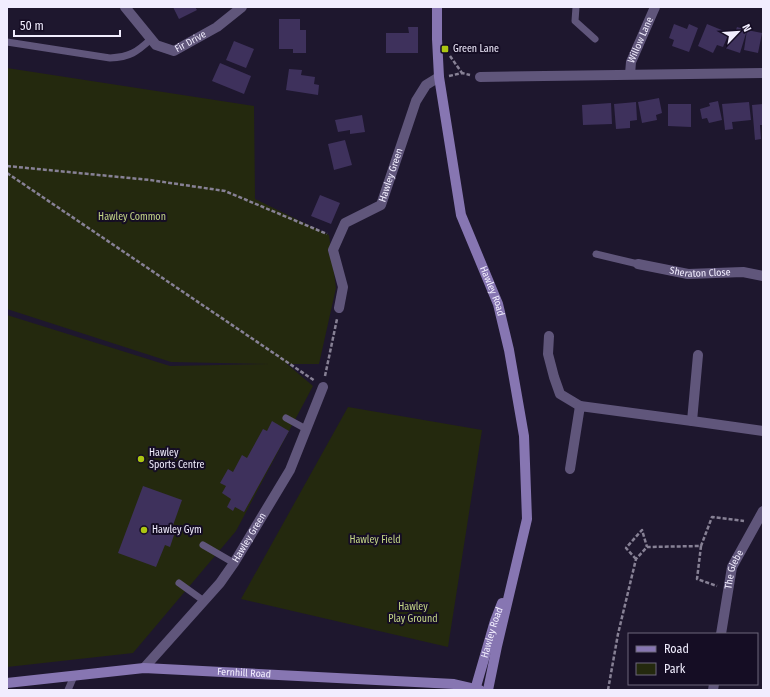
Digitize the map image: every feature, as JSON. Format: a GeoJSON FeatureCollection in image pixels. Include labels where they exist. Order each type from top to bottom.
{"type":"FeatureCollection","features":[{"type":"Feature","properties":{"kind":"main road","name":"Hawley Road"},"geometry":{"type":"LineString","coordinates":[[437,7],[439,77],[461,215],[498,304],[509,350],[524,436],[527,519],[488,690]]}},
{"type":"Feature","properties":{"kind":"main road","name":"Hawley Road"},"geometry":{"type":"LineString","coordinates":[[477,690],[495,621],[506,590],[513,577]]}},
{"type":"Feature","properties":{"kind":"main road","name":"Fernhill Road"},"geometry":{"type":"LineString","coordinates":[[7,684],[144,668],[454,684],[477,690]]}},
{"type":"Feature","properties":{"kind":"street","name":"Fir Drive"},"geometry":{"type":"LineString","coordinates":[[124,7],[156,45],[174,50],[217,27],[242,7]]}},
{"type":"Feature","properties":{"kind":"street","name":"Willow Lane"},"geometry":{"type":"LineString","coordinates":[[630,74],[631,62],[654,7]]}},
{"type":"Feature","properties":{"kind":"street"},"geometry":{"type":"LineString","coordinates":[[480,77],[763,73]]}},
{"type":"Feature","properties":{"kind":"street","name":"Hawley Green"},"geometry":{"type":"LineString","coordinates":[[339,308],[343,287],[333,250],[345,223],[382,205],[416,101],[426,86],[439,77]]}},
{"type":"Feature","properties":{"kind":"street","name":"Sheraton Close"},"geometry":{"type":"LineString","coordinates":[[638,264],[688,274],[743,272],[763,276]]}},
{"type":"Feature","properties":{"kind":"street"},"geometry":{"type":"LineString","coordinates":[[550,336],[548,354],[560,394],[580,406],[763,431]]}},
{"type":"Feature","properties":{"kind":"street"},"geometry":{"type":"LineString","coordinates":[[692,421],[698,355]]}},
{"type":"Feature","properties":{"kind":"street","name":"Hawley Green"},"geometry":{"type":"LineString","coordinates":[[144,668],[220,583],[234,563],[290,470],[323,387]]}},
{"type":"Feature","properties":{"kind":"street"},"geometry":{"type":"LineString","coordinates":[[570,469],[580,406]]}},
{"type":"Feature","properties":{"kind":"street","name":"The Glebe"},"geometry":{"type":"LineString","coordinates":[[721,633],[732,567],[763,511]]}},
{"type":"Feature","properties":{"kind":"lane"},"geometry":{"type":"LineString","coordinates":[[576,7],[575,20],[595,39]]}},
{"type":"Feature","properties":{"kind":"lane"},"geometry":{"type":"LineString","coordinates":[[7,42],[110,58],[123,57],[133,53],[151,39]]}},
{"type":"Feature","properties":{"kind":"lane"},"geometry":{"type":"LineString","coordinates":[[596,254],[638,264]]}},
{"type":"Feature","properties":{"kind":"lane"},"geometry":{"type":"LineString","coordinates":[[286,418],[306,429]]}},
{"type":"Feature","properties":{"kind":"lane"},"geometry":{"type":"LineString","coordinates":[[203,546],[234,563]]}},
{"type":"Feature","properties":{"kind":"lane"},"geometry":{"type":"LineString","coordinates":[[179,583],[204,601]]}},
{"type":"Feature","properties":{"kind":"lane"},"geometry":{"type":"LineString","coordinates":[[68,690],[74,676]]}},
{"type":"Feature","properties":{"kind":"path"},"geometry":{"type":"LineString","coordinates":[[447,53],[462,73]]}},
{"type":"Feature","properties":{"kind":"path"},"geometry":{"type":"LineString","coordinates":[[451,76],[462,73],[480,77]]}},
{"type":"Feature","properties":{"kind":"path"},"geometry":{"type":"LineString","coordinates":[[7,166],[150,180],[225,191],[329,235],[340,236]]}},
{"type":"Feature","properties":{"kind":"path"},"geometry":{"type":"LineString","coordinates":[[7,174],[323,387],[339,308]]}},
{"type":"Feature","properties":{"kind":"path"},"geometry":{"type":"LineString","coordinates":[[728,589],[697,579],[701,546],[712,517],[756,523]]}},
{"type":"Feature","properties":{"kind":"path"},"geometry":{"type":"LineString","coordinates":[[636,559],[626,548],[642,530],[647,547]]}},
{"type":"Feature","properties":{"kind":"path"},"geometry":{"type":"LineString","coordinates":[[608,690],[618,634],[636,559],[647,547],[701,546]]}},
{"type":"Feature","properties":{"kind":"green space","name":"Hawley Common"},"geometry":{"type":"Polygon","coordinates":[[[7,68],[254,106],[255,199],[329,235],[336,288],[319,364],[287,364],[313,386],[236,531],[133,653],[7,667],[7,315],[170,366],[270,364],[171,362],[7,309],[7,68]]]}},
{"type":"Feature","properties":{"kind":"green space","name":"Hawley Field"},"geometry":{"type":"Polygon","coordinates":[[[348,407],[482,430],[448,647],[241,599],[348,407]]]}},
{"type":"Feature","properties":{"kind":"building"},"geometry":{"type":"Polygon","coordinates":[[[173,7],[195,7],[197,10],[179,19],[173,7]]]}},
{"type":"Feature","properties":{"kind":"building"},"geometry":{"type":"Polygon","coordinates":[[[279,19],[300,19],[300,30],[306,30],[306,53],[293,53],[293,49],[279,49],[279,19]]]}},
{"type":"Feature","properties":{"kind":"building"},"geometry":{"type":"Polygon","coordinates":[[[674,24],[687,29],[689,24],[698,28],[689,52],[672,46],[674,40],[669,38],[674,24]]]}},
{"type":"Feature","properties":{"kind":"building"},"geometry":{"type":"Polygon","coordinates":[[[707,24],[729,33],[723,47],[717,45],[713,53],[698,46],[707,24]]]}},
{"type":"Feature","properties":{"kind":"building"},"geometry":{"type":"Polygon","coordinates":[[[408,27],[418,27],[418,53],[386,53],[386,33],[409,33],[408,27]]]}},
{"type":"Feature","properties":{"kind":"building"},"geometry":{"type":"Polygon","coordinates":[[[737,27],[747,30],[740,53],[725,48],[730,32],[735,33],[737,27]]]}},
{"type":"Feature","properties":{"kind":"building"},"geometry":{"type":"Polygon","coordinates":[[[747,30],[762,33],[758,53],[744,50],[747,30]]]}},
{"type":"Feature","properties":{"kind":"building"},"geometry":{"type":"Polygon","coordinates":[[[234,41],[254,49],[246,68],[226,60],[234,41]]]}},
{"type":"Feature","properties":{"kind":"building"},"geometry":{"type":"Polygon","coordinates":[[[220,63],[251,76],[244,94],[212,81],[220,63]]]}},
{"type":"Feature","properties":{"kind":"building"},"geometry":{"type":"Polygon","coordinates":[[[289,69],[302,70],[301,75],[315,77],[314,84],[319,85],[318,95],[286,90],[289,69]]]}},
{"type":"Feature","properties":{"kind":"building"},"geometry":{"type":"Polygon","coordinates":[[[659,98],[662,113],[656,115],[657,120],[642,123],[638,102],[659,98]]]}},
{"type":"Feature","properties":{"kind":"building"},"geometry":{"type":"Polygon","coordinates":[[[718,101],[722,120],[709,123],[707,118],[702,119],[700,109],[710,106],[709,103],[718,101]]]}},
{"type":"Feature","properties":{"kind":"building"},"geometry":{"type":"Polygon","coordinates":[[[636,102],[637,120],[630,121],[630,128],[616,129],[614,104],[636,102]]]}},
{"type":"Feature","properties":{"kind":"building"},"geometry":{"type":"Polygon","coordinates":[[[749,102],[751,120],[732,122],[733,129],[725,130],[722,104],[749,102]]]}},
{"type":"Feature","properties":{"kind":"building"},"geometry":{"type":"Polygon","coordinates":[[[611,103],[612,124],[583,125],[582,105],[611,103]]]}},
{"type":"Feature","properties":{"kind":"building"},"geometry":{"type":"Polygon","coordinates":[[[668,104],[691,104],[691,127],[668,126],[668,104]]]}},
{"type":"Feature","properties":{"kind":"building"},"geometry":{"type":"Polygon","coordinates":[[[763,104],[763,125],[760,125],[761,139],[755,140],[752,105],[763,104]]]}},
{"type":"Feature","properties":{"kind":"building"},"geometry":{"type":"Polygon","coordinates":[[[362,115],[365,132],[350,134],[350,130],[338,132],[335,120],[362,115]]]}},
{"type":"Feature","properties":{"kind":"building"},"geometry":{"type":"Polygon","coordinates":[[[345,140],[352,165],[334,170],[328,144],[345,140]]]}},
{"type":"Feature","properties":{"kind":"building"},"geometry":{"type":"Polygon","coordinates":[[[320,195],[340,203],[331,224],[311,216],[320,195]]]}},
{"type":"Feature","properties":{"kind":"building"},"geometry":{"type":"Polygon","coordinates":[[[272,421],[289,431],[244,512],[235,507],[233,511],[227,507],[231,499],[222,493],[226,486],[220,483],[228,469],[233,472],[242,455],[247,458],[263,429],[267,431],[272,421]]]}},
{"type":"Feature","properties":{"kind":"building"},"geometry":{"type":"Polygon","coordinates":[[[143,486],[182,500],[171,531],[175,532],[170,547],[165,545],[156,567],[118,553],[143,486]]]}},
{"type":"Feature","properties":{"kind":"place","name":"Green Lane"},"geometry":{"type":"Point","coordinates":[445,49]}},
{"type":"Feature","properties":{"kind":"place","name":"Hawley Sports Centre"},"geometry":{"type":"Point","coordinates":[141,459]}},
{"type":"Feature","properties":{"kind":"place","name":"Hawley Gym"},"geometry":{"type":"Point","coordinates":[144,530]}},
{"type":"Feature","properties":{"kind":"park label","name":"Hawley Play Ground"},"geometry":{"type":"Point","coordinates":[413,612]}}]}
